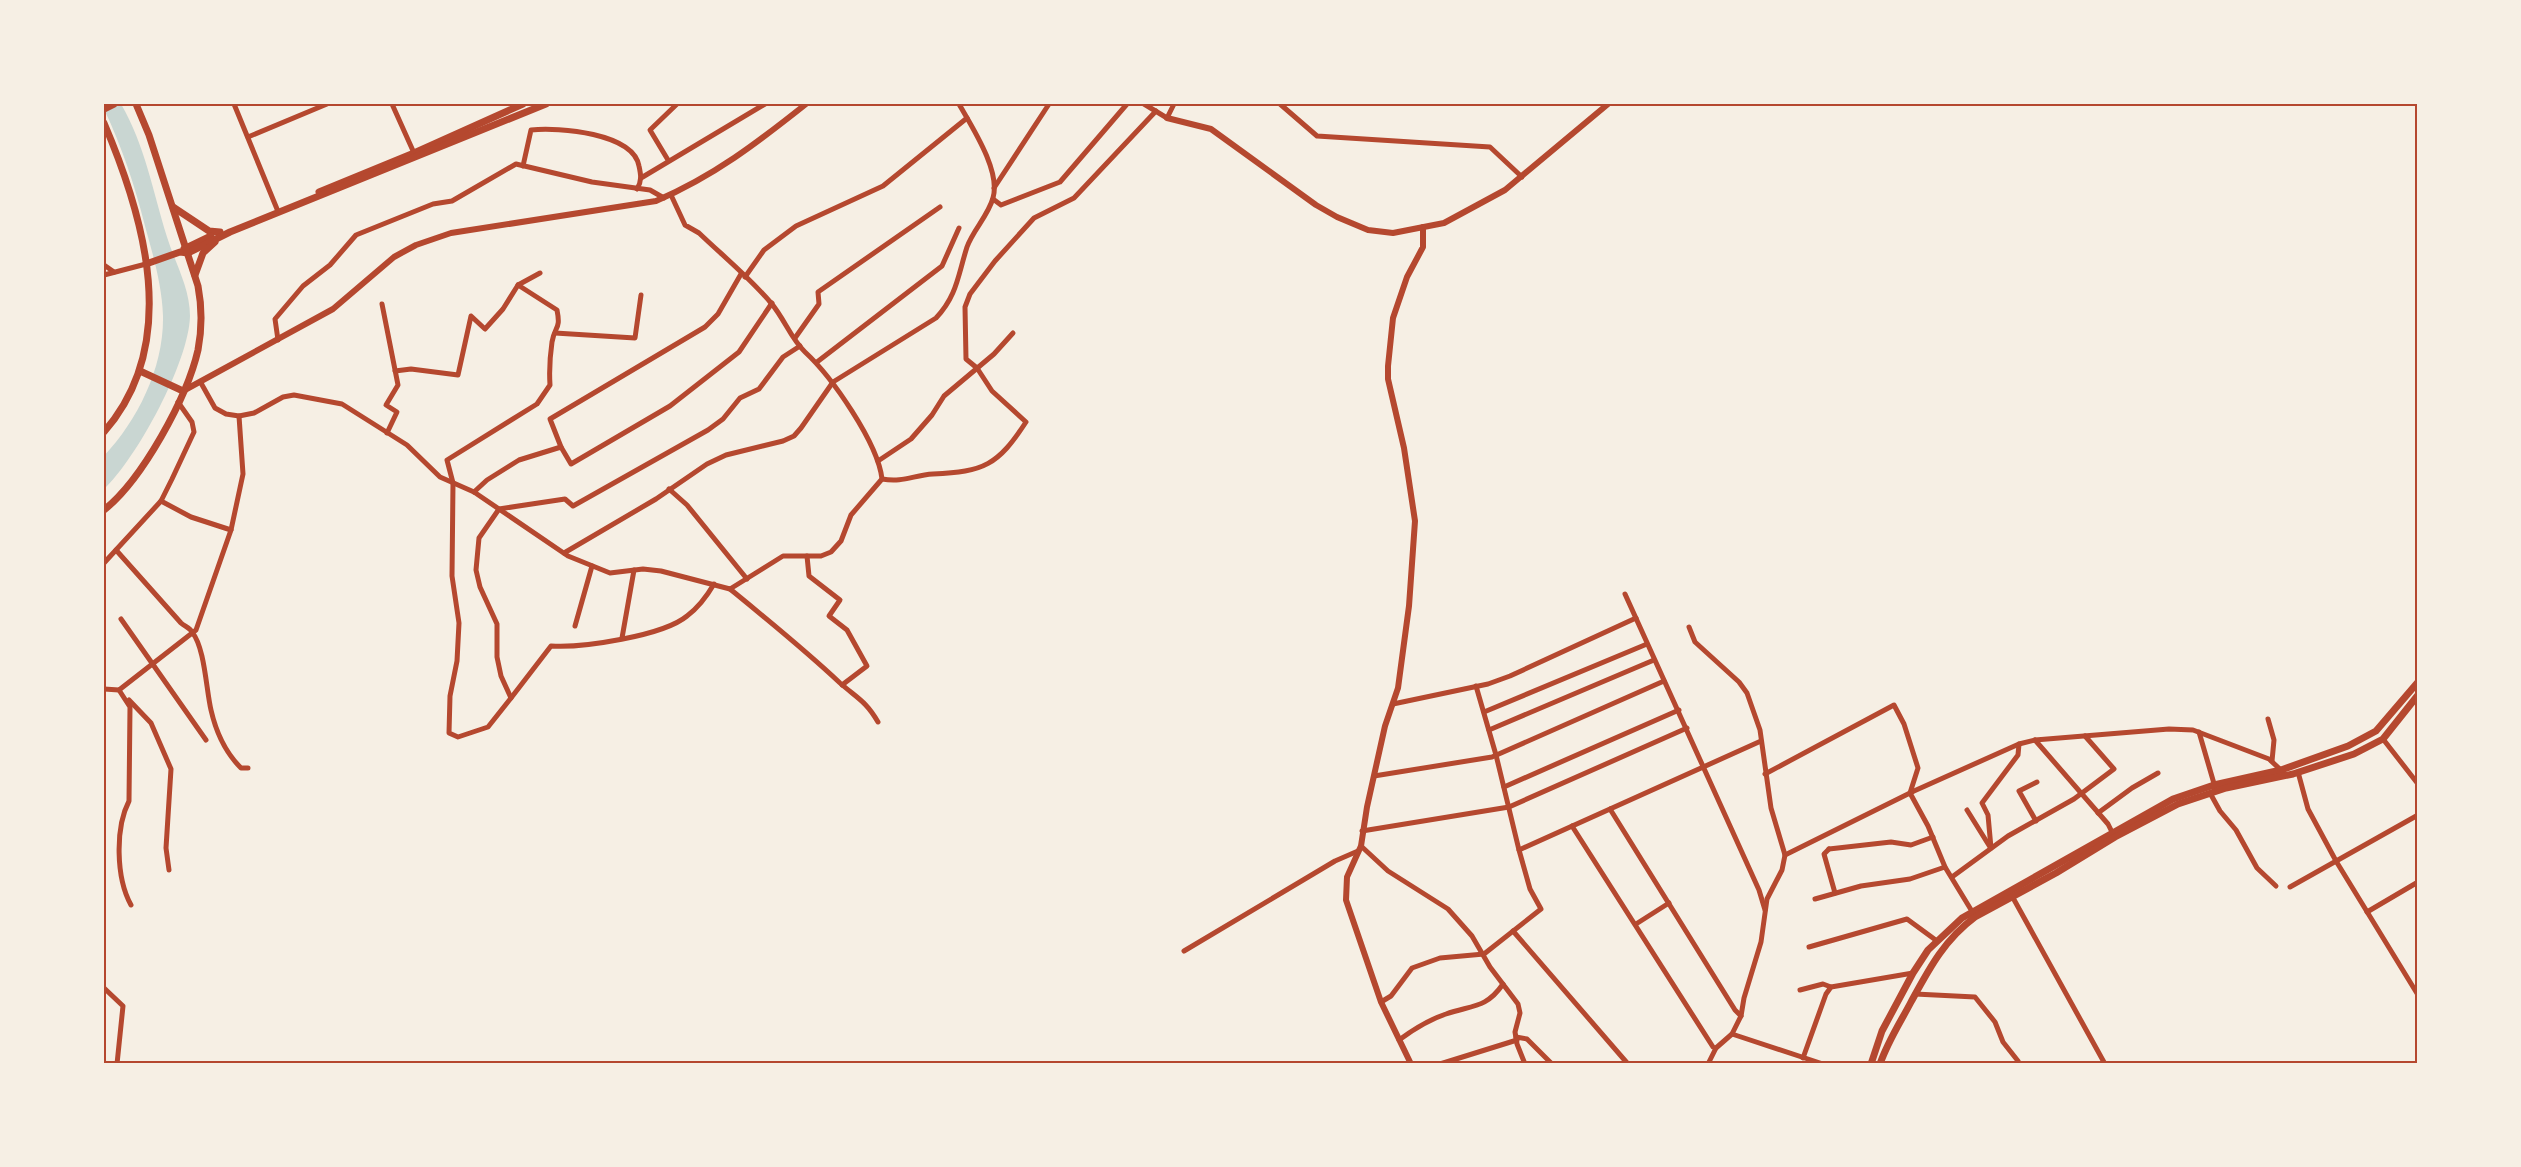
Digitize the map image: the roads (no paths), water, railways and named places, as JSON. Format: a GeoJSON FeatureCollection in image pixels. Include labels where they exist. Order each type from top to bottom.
{"type":"FeatureCollection","features":[{"type":"Feature","properties":{"kind":"main road"},"geometry":{"type":"LineString","coordinates":[[104,109],[114,104]]}},
{"type":"Feature","properties":{"kind":"main road"},"geometry":{"type":"LineString","coordinates":[[104,510],[134,479],[155,446],[183,391],[198,351],[200,335],[201,303],[195,275],[182,252],[172,206],[149,135],[136,104]]}},
{"type":"Feature","properties":{"kind":"main road"},"geometry":{"type":"LineString","coordinates":[[148,263],[182,252],[277,208],[414,153],[523,104]]}},
{"type":"Feature","properties":{"kind":"main road"},"geometry":{"type":"LineString","coordinates":[[195,275],[203,253],[220,234],[546,104]]}},
{"type":"Feature","properties":{"kind":"main road"},"geometry":{"type":"LineString","coordinates":[[104,123],[120,161],[148,263],[150,317],[146,352],[140,371],[127,401],[104,432]]}},
{"type":"Feature","properties":{"kind":"main road"},"geometry":{"type":"LineString","coordinates":[[172,206],[209,231],[220,234]]}},
{"type":"Feature","properties":{"kind":"main road"},"geometry":{"type":"LineString","coordinates":[[140,371],[183,391]]}},
{"type":"Feature","properties":{"kind":"main road"},"geometry":{"type":"LineString","coordinates":[[1880,1064],[1895,1027],[1916,994],[1931,964],[1973,914],[2113,835],[2178,804],[2213,790],[2284,772],[2348,746],[2376,731],[2418,682]]}},
{"type":"Feature","properties":{"kind":"main road"},"geometry":{"type":"LineString","coordinates":[[2284,772],[2298,772],[2354,754],[2383,739],[2418,695]]}},
{"type":"Feature","properties":{"kind":"main road"},"geometry":{"type":"LineString","coordinates":[[1871,1064],[1882,1031],[1913,973],[1937,941],[1962,918],[2056,873],[2113,835]]}},
{"type":"Feature","properties":{"kind":"street"},"geometry":{"type":"LineString","coordinates":[[234,104],[277,208]]}},
{"type":"Feature","properties":{"kind":"street"},"geometry":{"type":"LineString","coordinates":[[248,137],[313,106],[327,104]]}},
{"type":"Feature","properties":{"kind":"street"},"geometry":{"type":"LineString","coordinates":[[392,104],[414,153]]}},
{"type":"Feature","properties":{"kind":"street"},"geometry":{"type":"LineString","coordinates":[[668,160],[650,130],[677,104]]}},
{"type":"Feature","properties":{"kind":"street"},"geometry":{"type":"LineString","coordinates":[[641,178],[765,104]]}},
{"type":"Feature","properties":{"kind":"street"},"geometry":{"type":"LineString","coordinates":[[183,391],[333,309],[394,257],[442,236],[656,201],[733,161],[806,104]]}},
{"type":"Feature","properties":{"kind":"street"},"geometry":{"type":"LineString","coordinates":[[564,554],[613,526],[692,472],[726,455],[783,441],[794,436],[833,382],[936,318],[948,306],[956,289],[969,242],[993,199],[994,188],[988,158],[959,104]]}},
{"type":"Feature","properties":{"kind":"street"},"geometry":{"type":"LineString","coordinates":[[994,188],[1049,104]]}},
{"type":"Feature","properties":{"kind":"street"},"geometry":{"type":"LineString","coordinates":[[993,199],[1001,206],[1060,182],[1127,104]]}},
{"type":"Feature","properties":{"kind":"street"},"geometry":{"type":"LineString","coordinates":[[1144,104],[1167,118],[1210,129],[1316,205],[1349,223],[1368,230],[1393,233],[1444,223],[1505,190],[1608,104]]}},
{"type":"Feature","properties":{"kind":"street"},"geometry":{"type":"LineString","coordinates":[[1167,118],[1174,104]]}},
{"type":"Feature","properties":{"kind":"street"},"geometry":{"type":"LineString","coordinates":[[1280,104],[1317,136],[1490,147],[1522,177]]}},
{"type":"Feature","properties":{"kind":"street"},"geometry":{"type":"LineString","coordinates":[[882,479],[897,482],[931,474],[966,473],[980,469],[1005,451],[1026,422],[993,391],[977,368],[966,359],[965,307],[970,294],[995,261],[1034,218],[1074,198],[1156,111]]}},
{"type":"Feature","properties":{"kind":"street"},"geometry":{"type":"LineString","coordinates":[[772,303],[739,352],[670,406],[571,464],[561,447],[550,419],[705,327],[718,314],[743,275],[764,250],[796,226],[883,186],[967,118]]}},
{"type":"Feature","properties":{"kind":"street"},"geometry":{"type":"LineString","coordinates":[[523,166],[531,130],[587,133],[626,146],[638,160],[641,178],[637,189]]}},
{"type":"Feature","properties":{"kind":"street"},"geometry":{"type":"LineString","coordinates":[[278,340],[275,319],[303,286],[330,265],[356,235],[433,204],[452,201],[516,164],[592,182],[650,190],[668,196],[685,225],[699,233],[772,303],[801,346],[833,382],[878,461],[882,479]]}},
{"type":"Feature","properties":{"kind":"street"},"geometry":{"type":"LineString","coordinates":[[795,338],[819,304],[818,292],[940,207]]}},
{"type":"Feature","properties":{"kind":"street"},"geometry":{"type":"LineString","coordinates":[[1411,1064],[1381,1002],[1346,900],[1347,878],[1360,849],[1385,726],[1398,688],[1409,606],[1415,521],[1404,448],[1388,380],[1388,366],[1394,311],[1407,278],[1421,253],[1424,241],[1423,226]]}},
{"type":"Feature","properties":{"kind":"street"},"geometry":{"type":"LineString","coordinates":[[817,362],[942,266],[959,228]]}},
{"type":"Feature","properties":{"kind":"street"},"geometry":{"type":"LineString","coordinates":[[104,275],[148,263]]}},
{"type":"Feature","properties":{"kind":"street"},"geometry":{"type":"LineString","coordinates":[[104,265],[114,272]]}},
{"type":"Feature","properties":{"kind":"street"},"geometry":{"type":"LineString","coordinates":[[395,371],[411,369],[458,375],[471,316],[484,329],[503,309],[518,285],[540,273]]}},
{"type":"Feature","properties":{"kind":"street"},"geometry":{"type":"LineString","coordinates":[[518,285],[557,310],[560,324],[555,333],[549,370],[550,385],[537,404],[447,460],[453,483],[452,576],[459,623],[457,661],[450,696],[449,733],[458,737],[488,727],[551,646],[571,647],[654,632],[686,618],[705,600],[714,584]]}},
{"type":"Feature","properties":{"kind":"street"},"geometry":{"type":"LineString","coordinates":[[555,333],[635,338],[641,295]]}},
{"type":"Feature","properties":{"kind":"street"},"geometry":{"type":"LineString","coordinates":[[382,304],[398,385],[386,405],[397,412],[387,433]]}},
{"type":"Feature","properties":{"kind":"street"},"geometry":{"type":"LineString","coordinates":[[878,461],[911,439],[932,415],[944,396],[1013,333]]}},
{"type":"Feature","properties":{"kind":"street"},"geometry":{"type":"LineString","coordinates":[[511,698],[501,676],[497,657],[496,624],[480,587],[476,570],[479,538],[499,509],[566,499],[573,506],[708,430],[723,419],[740,398],[759,389],[783,357],[801,346]]}},
{"type":"Feature","properties":{"kind":"street"},"geometry":{"type":"LineString","coordinates":[[201,383],[215,408],[226,414],[239,416],[254,413],[294,395],[342,404],[407,445],[440,477],[474,492],[564,554],[610,573],[634,570],[661,571],[730,590],[810,653],[842,685],[868,704],[878,722]]}},
{"type":"Feature","properties":{"kind":"street"},"geometry":{"type":"LineString","coordinates":[[104,563],[161,501],[194,432],[192,422],[178,402]]}},
{"type":"Feature","properties":{"kind":"street"},"geometry":{"type":"LineString","coordinates":[[119,690],[196,630],[231,530],[243,474],[239,416]]}},
{"type":"Feature","properties":{"kind":"street"},"geometry":{"type":"LineString","coordinates":[[474,492],[487,480],[519,460],[561,447]]}},
{"type":"Feature","properties":{"kind":"street"},"geometry":{"type":"LineString","coordinates":[[730,590],[783,556],[820,556],[831,552],[840,541],[851,514],[882,479]]}},
{"type":"Feature","properties":{"kind":"street"},"geometry":{"type":"LineString","coordinates":[[669,489],[687,505],[747,579]]}},
{"type":"Feature","properties":{"kind":"street"},"geometry":{"type":"LineString","coordinates":[[161,501],[191,517],[231,530]]}},
{"type":"Feature","properties":{"kind":"street"},"geometry":{"type":"LineString","coordinates":[[116,550],[181,623],[193,632],[201,654],[211,710],[220,738],[229,756],[241,768],[248,768]]}},
{"type":"Feature","properties":{"kind":"street"},"geometry":{"type":"LineString","coordinates":[[807,556],[809,576],[840,600],[830,616],[847,630],[867,666],[842,685]]}},
{"type":"Feature","properties":{"kind":"street"},"geometry":{"type":"LineString","coordinates":[[575,626],[592,566]]}},
{"type":"Feature","properties":{"kind":"street"},"geometry":{"type":"LineString","coordinates":[[622,638],[634,570]]}},
{"type":"Feature","properties":{"kind":"street"},"geometry":{"type":"LineString","coordinates":[[1625,594],[1704,766],[1759,891],[1765,912]]}},
{"type":"Feature","properties":{"kind":"street"},"geometry":{"type":"LineString","coordinates":[[1393,704],[1476,686],[1510,676],[1636,618]]}},
{"type":"Feature","properties":{"kind":"street"},"geometry":{"type":"LineString","coordinates":[[121,619],[206,740]]}},
{"type":"Feature","properties":{"kind":"street"},"geometry":{"type":"LineString","coordinates":[[1689,627],[1695,642],[1739,682],[1747,693],[1756,715],[1771,808],[1785,855],[1782,870],[1767,899],[1761,942],[1744,998],[1742,1016],[1732,1034],[1716,1048],[1708,1064]]}},
{"type":"Feature","properties":{"kind":"street"},"geometry":{"type":"LineString","coordinates":[[1484,712],[1647,644]]}},
{"type":"Feature","properties":{"kind":"street"},"geometry":{"type":"LineString","coordinates":[[1489,730],[1654,660]]}},
{"type":"Feature","properties":{"kind":"street"},"geometry":{"type":"LineString","coordinates":[[1374,776],[1496,755],[1664,681]]}},
{"type":"Feature","properties":{"kind":"street"},"geometry":{"type":"LineString","coordinates":[[1381,1002],[1391,996],[1412,968],[1440,958],[1484,954],[1541,909],[1530,889],[1476,686]]}},
{"type":"Feature","properties":{"kind":"street"},"geometry":{"type":"LineString","coordinates":[[104,689],[119,690],[152,723],[171,769],[166,848],[169,870]]}},
{"type":"Feature","properties":{"kind":"street"},"geometry":{"type":"LineString","coordinates":[[119,690],[130,707],[129,801],[123,813],[121,868],[125,894],[131,905]]}},
{"type":"Feature","properties":{"kind":"street"},"geometry":{"type":"LineString","coordinates":[[1765,774],[1894,705],[1904,724],[1918,768],[1910,793],[1933,837],[1945,867],[1973,914]]}},
{"type":"Feature","properties":{"kind":"street"},"geometry":{"type":"LineString","coordinates":[[1504,787],[1679,710]]}},
{"type":"Feature","properties":{"kind":"street"},"geometry":{"type":"LineString","coordinates":[[2268,719],[2274,740],[2272,761]]}},
{"type":"Feature","properties":{"kind":"street"},"geometry":{"type":"LineString","coordinates":[[1362,831],[1509,807],[1687,728]]}},
{"type":"Feature","properties":{"kind":"street"},"geometry":{"type":"LineString","coordinates":[[1785,855],[1910,793],[2019,744],[2035,740],[2169,729],[2199,732],[2272,761],[2284,772]]}},
{"type":"Feature","properties":{"kind":"street"},"geometry":{"type":"LineString","coordinates":[[2199,732],[2220,811],[2236,830],[2257,868],[2276,886]]}},
{"type":"Feature","properties":{"kind":"street"},"geometry":{"type":"LineString","coordinates":[[1952,877],[1990,848],[2081,795],[2114,769],[2085,736]]}},
{"type":"Feature","properties":{"kind":"street"},"geometry":{"type":"LineString","coordinates":[[2383,739],[2418,784]]}},
{"type":"Feature","properties":{"kind":"street"},"geometry":{"type":"LineString","coordinates":[[2035,740],[2098,813],[2113,835]]}},
{"type":"Feature","properties":{"kind":"street"},"geometry":{"type":"LineString","coordinates":[[1519,850],[1761,741]]}},
{"type":"Feature","properties":{"kind":"street"},"geometry":{"type":"LineString","coordinates":[[1990,848],[1988,815],[1982,803],[2018,755],[2019,744]]}},
{"type":"Feature","properties":{"kind":"street"},"geometry":{"type":"LineString","coordinates":[[2298,772],[2308,809],[2336,861],[2418,996]]}},
{"type":"Feature","properties":{"kind":"street"},"geometry":{"type":"LineString","coordinates":[[2098,813],[2132,788],[2158,773]]}},
{"type":"Feature","properties":{"kind":"street"},"geometry":{"type":"LineString","coordinates":[[2036,821],[2019,791],[2037,782]]}},
{"type":"Feature","properties":{"kind":"street"},"geometry":{"type":"LineString","coordinates":[[1610,809],[1735,1010],[1742,1016]]}},
{"type":"Feature","properties":{"kind":"street"},"geometry":{"type":"LineString","coordinates":[[1967,810],[1990,848]]}},
{"type":"Feature","properties":{"kind":"street"},"geometry":{"type":"LineString","coordinates":[[2290,886],[2418,815]]}},
{"type":"Feature","properties":{"kind":"street"},"geometry":{"type":"LineString","coordinates":[[1572,826],[1713,1047],[1716,1048]]}},
{"type":"Feature","properties":{"kind":"street"},"geometry":{"type":"LineString","coordinates":[[1825,835],[1829,849]]}},
{"type":"Feature","properties":{"kind":"street"},"geometry":{"type":"LineString","coordinates":[[1835,893],[1824,854],[1829,849],[1891,842],[1911,845],[1933,837]]}},
{"type":"Feature","properties":{"kind":"street"},"geometry":{"type":"LineString","coordinates":[[1184,951],[1335,861],[1360,849]]}},
{"type":"Feature","properties":{"kind":"street"},"geometry":{"type":"LineString","coordinates":[[1360,849],[1388,871],[1448,909],[1472,936],[1518,1004],[1520,1013],[1515,1032],[1525,1064]]}},
{"type":"Feature","properties":{"kind":"street"},"geometry":{"type":"LineString","coordinates":[[1815,899],[1861,886],[1911,879],[1945,867]]}},
{"type":"Feature","properties":{"kind":"street"},"geometry":{"type":"LineString","coordinates":[[2367,912],[2418,882]]}},
{"type":"Feature","properties":{"kind":"street"},"geometry":{"type":"LineString","coordinates":[[2012,896],[2105,1064]]}},
{"type":"Feature","properties":{"kind":"street"},"geometry":{"type":"LineString","coordinates":[[1636,924],[1669,903]]}},
{"type":"Feature","properties":{"kind":"street"},"geometry":{"type":"LineString","coordinates":[[1809,947],[1908,919],[1937,941]]}},
{"type":"Feature","properties":{"kind":"street"},"geometry":{"type":"LineString","coordinates":[[1513,931],[1628,1064]]}},
{"type":"Feature","properties":{"kind":"street"},"geometry":{"type":"LineString","coordinates":[[1800,990],[1822,984],[1831,987],[1913,973]]}},
{"type":"Feature","properties":{"kind":"street"},"geometry":{"type":"LineString","coordinates":[[1399,1040],[1418,1026],[1445,1015],[1475,1008],[1488,1000],[1503,984]]}},
{"type":"Feature","properties":{"kind":"street"},"geometry":{"type":"LineString","coordinates":[[1803,1058],[1826,994],[1831,987]]}},
{"type":"Feature","properties":{"kind":"street"},"geometry":{"type":"LineString","coordinates":[[104,988],[123,1006],[117,1064]]}},
{"type":"Feature","properties":{"kind":"street"},"geometry":{"type":"LineString","coordinates":[[1916,994],[1975,997],[1995,1022],[2003,1042],[2018,1061]]}},
{"type":"Feature","properties":{"kind":"street"},"geometry":{"type":"LineString","coordinates":[[1732,1034],[1823,1064]]}},
{"type":"Feature","properties":{"kind":"street"},"geometry":{"type":"LineString","coordinates":[[1440,1064],[1516,1039],[1527,1039],[1552,1064]]}}]}
